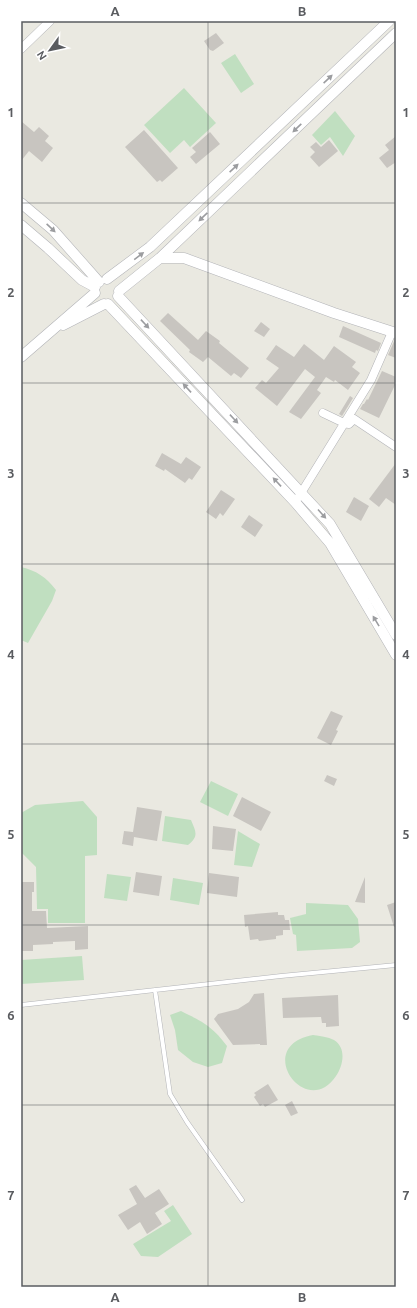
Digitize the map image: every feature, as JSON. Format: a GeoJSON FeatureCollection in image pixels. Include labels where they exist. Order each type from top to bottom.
{"type":"FeatureCollection","features":[{"type":"Feature","properties":{"kind":"street"},"geometry":{"type":"LineString","coordinates":[[21,49],[50,21]]}},
{"type":"Feature","properties":{"kind":"street"},"geometry":{"type":"LineString","coordinates":[[21,357],[58,325],[99,285],[150,247],[389,21]]}},
{"type":"Feature","properties":{"kind":"street"},"geometry":{"type":"LineString","coordinates":[[58,325],[64,325],[115,301],[119,293],[160,258],[396,33]]}},
{"type":"Feature","properties":{"kind":"street"},"geometry":{"type":"LineString","coordinates":[[21,203],[53,230],[99,285],[97,300],[106,304],[295,502],[330,543],[396,655]]}},
{"type":"Feature","properties":{"kind":"street"},"geometry":{"type":"LineString","coordinates":[[21,225],[82,280],[99,285],[115,283],[119,293],[330,524],[396,635]]}},
{"type":"Feature","properties":{"kind":"street"},"geometry":{"type":"LineString","coordinates":[[160,258],[184,258],[334,313],[394,332],[371,380],[295,502]]}},
{"type":"Feature","properties":{"kind":"street"},"geometry":{"type":"LineString","coordinates":[[323,413],[349,424],[354,419],[396,447]]}},
{"type":"Feature","properties":{"kind":"lane"},"geometry":{"type":"LineString","coordinates":[[21,1005],[396,965]]}},
{"type":"Feature","properties":{"kind":"lane"},"geometry":{"type":"LineString","coordinates":[[155,990],[170,1094],[187,1122],[242,1200]]}},
{"type":"Feature","properties":{"kind":"green space"},"geometry":{"type":"Polygon","coordinates":[[[235,54],[254,84],[241,93],[221,63],[235,54]]]}},
{"type":"Feature","properties":{"kind":"green space"},"geometry":{"type":"Polygon","coordinates":[[[184,88],[216,123],[190,147],[184,140],[170,153],[144,125],[184,88]]]}},
{"type":"Feature","properties":{"kind":"green space"},"geometry":{"type":"Polygon","coordinates":[[[335,111],[355,136],[343,156],[330,137],[321,145],[312,135],[335,111]]]}},
{"type":"Feature","properties":{"kind":"green space"},"geometry":{"type":"Polygon","coordinates":[[[21,567],[32,570],[41,575],[49,581],[56,590],[52,601],[28,643],[21,640],[21,567]]]}},
{"type":"Feature","properties":{"kind":"green space"},"geometry":{"type":"Polygon","coordinates":[[[211,781],[238,794],[228,816],[200,802],[211,781]]]}},
{"type":"Feature","properties":{"kind":"green space"},"geometry":{"type":"Polygon","coordinates":[[[83,801],[97,817],[97,855],[85,856],[85,923],[48,923],[48,909],[37,909],[36,867],[21,852],[21,813],[35,805],[83,801]]]}},
{"type":"Feature","properties":{"kind":"green space"},"geometry":{"type":"Polygon","coordinates":[[[165,816],[191,820],[196,834],[194,839],[188,845],[162,841],[165,816]]]}},
{"type":"Feature","properties":{"kind":"green space"},"geometry":{"type":"Polygon","coordinates":[[[238,831],[260,844],[252,867],[234,865],[238,831]]]}},
{"type":"Feature","properties":{"kind":"green space"},"geometry":{"type":"Polygon","coordinates":[[[107,874],[131,877],[127,901],[104,898],[107,874]]]}},
{"type":"Feature","properties":{"kind":"green space"},"geometry":{"type":"Polygon","coordinates":[[[173,878],[203,883],[199,905],[170,900],[173,878]]]}},
{"type":"Feature","properties":{"kind":"green space"},"geometry":{"type":"Polygon","coordinates":[[[306,903],[348,905],[358,919],[360,942],[352,948],[297,951],[296,935],[293,934],[290,918],[306,914],[306,903]]]}},
{"type":"Feature","properties":{"kind":"green space"},"geometry":{"type":"Polygon","coordinates":[[[82,956],[84,980],[21,984],[21,960],[82,956]]]}},
{"type":"Feature","properties":{"kind":"green space"},"geometry":{"type":"Polygon","coordinates":[[[181,1011],[207,1025],[227,1046],[222,1063],[208,1067],[193,1062],[178,1050],[175,1030],[170,1015],[181,1011]]]}},
{"type":"Feature","properties":{"kind":"green space"},"geometry":{"type":"Polygon","coordinates":[[[313,1035],[327,1037],[338,1043],[342,1052],[342,1062],[336,1076],[324,1088],[311,1090],[299,1086],[290,1076],[286,1065],[287,1052],[295,1042],[313,1035]]]}},
{"type":"Feature","properties":{"kind":"green space"},"geometry":{"type":"Polygon","coordinates":[[[173,1205],[192,1234],[158,1257],[141,1256],[133,1244],[171,1221],[164,1211],[173,1205]]]}},
{"type":"Feature","properties":{"kind":"building"},"geometry":{"type":"Polygon","coordinates":[[[216,33],[224,43],[213,51],[210,50],[204,41],[216,33]]]}},
{"type":"Feature","properties":{"kind":"building"},"geometry":{"type":"Polygon","coordinates":[[[21,121],[34,132],[39,127],[49,136],[45,141],[53,148],[42,162],[29,151],[21,161],[21,121]]]}},
{"type":"Feature","properties":{"kind":"building"},"geometry":{"type":"Polygon","coordinates":[[[144,130],[178,168],[162,182],[160,180],[157,182],[125,147],[144,130]]]}},
{"type":"Feature","properties":{"kind":"building"},"geometry":{"type":"Polygon","coordinates":[[[210,132],[220,144],[196,164],[190,157],[196,152],[192,148],[210,132]]]}},
{"type":"Feature","properties":{"kind":"building"},"geometry":{"type":"Polygon","coordinates":[[[396,136],[396,162],[387,168],[379,158],[389,150],[385,145],[396,136]]]}},
{"type":"Feature","properties":{"kind":"building"},"geometry":{"type":"Polygon","coordinates":[[[329,140],[338,151],[319,167],[310,157],[315,152],[310,147],[316,142],[321,147],[329,140]]]}},
{"type":"Feature","properties":{"kind":"building"},"geometry":{"type":"Polygon","coordinates":[[[168,313],[198,340],[206,331],[220,341],[219,343],[249,368],[241,378],[234,373],[231,376],[208,357],[203,362],[189,352],[190,350],[160,321],[168,313]]]}},
{"type":"Feature","properties":{"kind":"building"},"geometry":{"type":"Polygon","coordinates":[[[261,322],[270,329],[264,337],[254,331],[261,322]]]}},
{"type":"Feature","properties":{"kind":"building"},"geometry":{"type":"Polygon","coordinates":[[[343,326],[381,343],[378,351],[376,350],[375,353],[339,337],[343,326]]]}},
{"type":"Feature","properties":{"kind":"building"},"geometry":{"type":"Polygon","coordinates":[[[396,339],[396,358],[388,355],[396,339]]]}},
{"type":"Feature","properties":{"kind":"building"},"geometry":{"type":"Polygon","coordinates":[[[304,344],[324,360],[334,346],[356,362],[352,367],[360,373],[348,390],[335,380],[334,382],[326,377],[317,390],[321,393],[301,419],[289,412],[315,377],[305,369],[277,406],[255,388],[262,380],[266,383],[279,368],[266,359],[276,345],[294,357],[304,344]]]}},
{"type":"Feature","properties":{"kind":"building"},"geometry":{"type":"Polygon","coordinates":[[[382,371],[396,377],[396,383],[379,418],[360,409],[367,399],[368,400],[382,371]]]}},
{"type":"Feature","properties":{"kind":"building"},"geometry":{"type":"Polygon","coordinates":[[[350,396],[353,398],[342,416],[339,414],[350,396]]]}},
{"type":"Feature","properties":{"kind":"building"},"geometry":{"type":"Polygon","coordinates":[[[162,453],[181,464],[186,457],[201,467],[192,480],[189,478],[185,483],[165,469],[164,471],[155,466],[162,453]]]}},
{"type":"Feature","properties":{"kind":"building"},"geometry":{"type":"Polygon","coordinates":[[[396,463],[396,505],[386,498],[379,507],[369,499],[396,463]]]}},
{"type":"Feature","properties":{"kind":"building"},"geometry":{"type":"Polygon","coordinates":[[[221,490],[235,499],[223,516],[220,513],[216,519],[206,512],[221,490]]]}},
{"type":"Feature","properties":{"kind":"building"},"geometry":{"type":"Polygon","coordinates":[[[354,497],[369,506],[361,521],[346,512],[354,497]]]}},
{"type":"Feature","properties":{"kind":"building"},"geometry":{"type":"Polygon","coordinates":[[[249,515],[263,525],[255,537],[241,527],[249,515]]]}},
{"type":"Feature","properties":{"kind":"building"},"geometry":{"type":"Polygon","coordinates":[[[331,711],[343,716],[331,745],[317,738],[331,711]]]}},
{"type":"Feature","properties":{"kind":"building"},"geometry":{"type":"Polygon","coordinates":[[[327,775],[337,779],[334,786],[324,781],[327,775]]]}},
{"type":"Feature","properties":{"kind":"building"},"geometry":{"type":"Polygon","coordinates":[[[242,797],[271,812],[261,831],[233,816],[242,797]]]}},
{"type":"Feature","properties":{"kind":"building"},"geometry":{"type":"Polygon","coordinates":[[[137,807],[162,811],[157,841],[134,837],[133,846],[122,844],[124,831],[133,832],[137,807]]]}},
{"type":"Feature","properties":{"kind":"building"},"geometry":{"type":"Polygon","coordinates":[[[213,826],[236,829],[233,851],[212,849],[213,826]]]}},
{"type":"Feature","properties":{"kind":"building"},"geometry":{"type":"Polygon","coordinates":[[[136,872],[162,876],[159,896],[133,892],[136,872]]]}},
{"type":"Feature","properties":{"kind":"building"},"geometry":{"type":"Polygon","coordinates":[[[209,873],[239,877],[237,897],[207,893],[209,873]]]}},
{"type":"Feature","properties":{"kind":"building"},"geometry":{"type":"Polygon","coordinates":[[[365,877],[365,903],[355,902],[365,877]]]}},
{"type":"Feature","properties":{"kind":"building"},"geometry":{"type":"Polygon","coordinates":[[[21,882],[34,882],[34,892],[32,892],[32,911],[46,911],[47,928],[88,926],[88,949],[75,950],[75,941],[33,945],[33,951],[21,951],[21,882]]]}},
{"type":"Feature","properties":{"kind":"building"},"geometry":{"type":"Polygon","coordinates":[[[396,902],[396,927],[394,927],[387,905],[396,902]]]}},
{"type":"Feature","properties":{"kind":"building"},"geometry":{"type":"Polygon","coordinates":[[[278,912],[278,915],[284,915],[285,920],[289,920],[290,930],[283,930],[283,935],[276,936],[276,939],[259,941],[258,939],[250,940],[248,926],[245,927],[244,915],[278,912]]]}},
{"type":"Feature","properties":{"kind":"building"},"geometry":{"type":"Polygon","coordinates":[[[264,993],[267,1045],[233,1045],[214,1019],[218,1014],[238,1009],[249,1002],[254,994],[264,993]]]}},
{"type":"Feature","properties":{"kind":"building"},"geometry":{"type":"Polygon","coordinates":[[[338,995],[339,1026],[326,1027],[326,1023],[322,1023],[321,1017],[283,1018],[282,998],[338,995]]]}},
{"type":"Feature","properties":{"kind":"building"},"geometry":{"type":"Polygon","coordinates":[[[268,1084],[278,1100],[265,1107],[263,1104],[260,1106],[254,1097],[256,1095],[254,1093],[268,1084]]]}},
{"type":"Feature","properties":{"kind":"building"},"geometry":{"type":"Polygon","coordinates":[[[292,1101],[298,1113],[291,1116],[285,1105],[292,1101]]]}},
{"type":"Feature","properties":{"kind":"building"},"geometry":{"type":"Polygon","coordinates":[[[136,1185],[145,1198],[159,1189],[169,1204],[155,1213],[162,1224],[147,1234],[140,1222],[128,1230],[118,1215],[137,1204],[129,1189],[136,1185]]]}}]}
